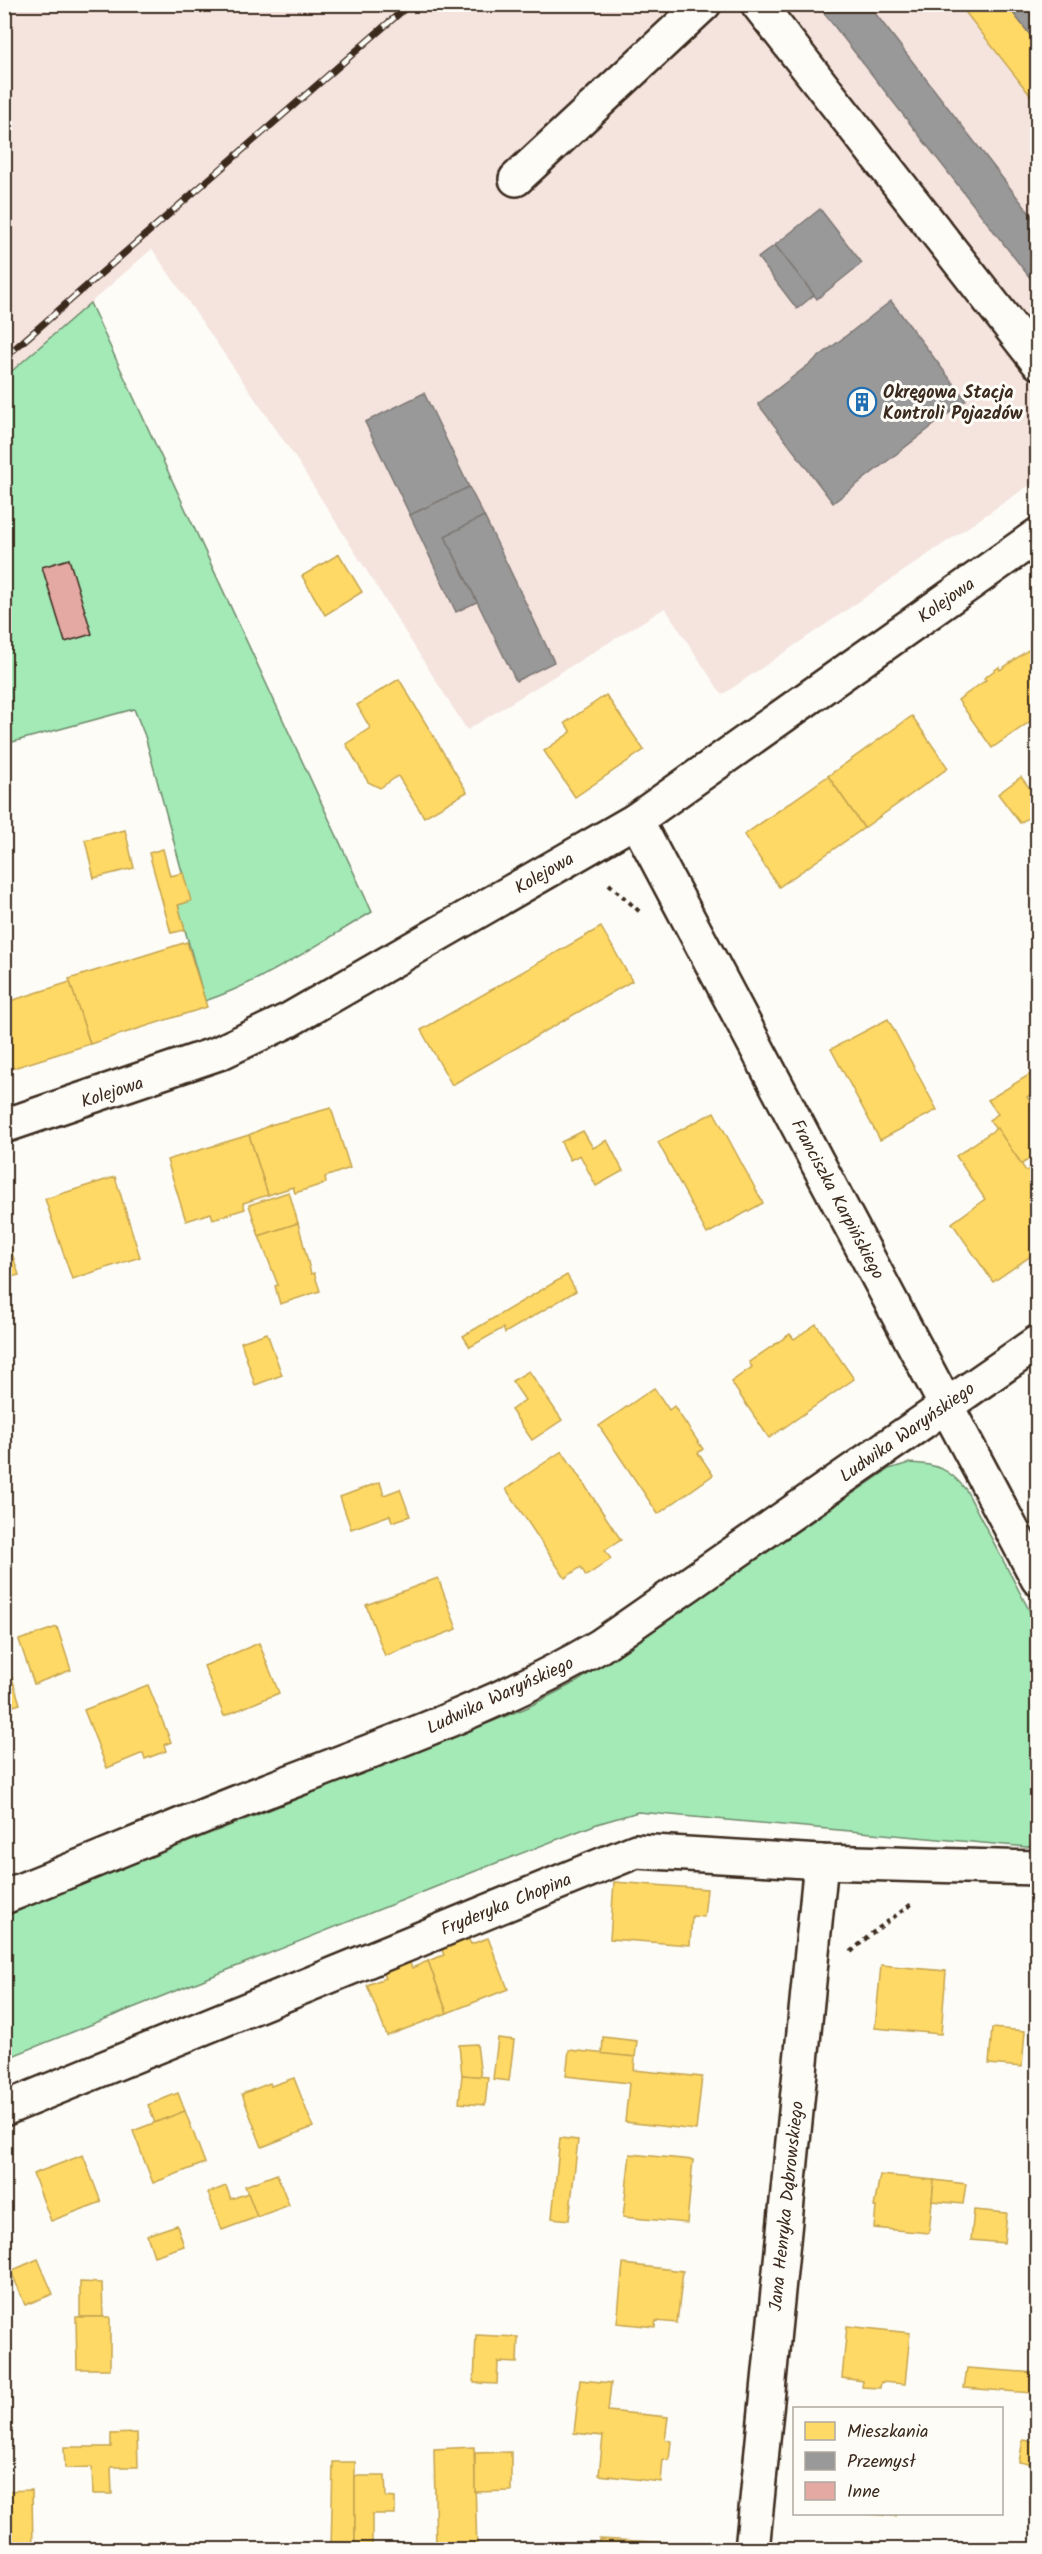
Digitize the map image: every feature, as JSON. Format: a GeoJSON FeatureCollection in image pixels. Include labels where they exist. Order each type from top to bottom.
{"type":"FeatureCollection","features":[{"type":"Feature","properties":{"kind":"street"},"geometry":{"type":"LineString","coordinates":[[516,178],[704,4]]}},
{"type":"Feature","properties":{"kind":"street"},"geometry":{"type":"LineString","coordinates":[[758,4],[1038,362]]}},
{"type":"Feature","properties":{"kind":"street","name":"Kolejowa"},"geometry":{"type":"LineString","coordinates":[[4,1126],[219,1053],[289,1020],[636,820],[1038,535]]}},
{"type":"Feature","properties":{"kind":"street","name":"Franciszka Karpińskiego"},"geometry":{"type":"LineString","coordinates":[[636,820],[1038,1579]]}},
{"type":"Feature","properties":{"kind":"street","name":"Ludwika Waryńskiego"},"geometry":{"type":"LineString","coordinates":[[4,1897],[264,1792],[436,1726],[545,1678],[600,1646],[1038,1342]]}},
{"type":"Feature","properties":{"kind":"street","name":"Fryderyka Chopina"},"geometry":{"type":"LineString","coordinates":[[4,2109],[636,1851],[821,1862],[1038,1868]]}},
{"type":"Feature","properties":{"kind":"street","name":"Jana Henryka Dąbrowskiego"},"geometry":{"type":"LineString","coordinates":[[752,2550],[821,1862]]}},
{"type":"Feature","properties":{"kind":"path"},"geometry":{"type":"LineString","coordinates":[[847,1956],[872,1933],[922,1896]]}},
{"type":"Feature","properties":{"kind":"shaded area"},"geometry":{"type":"Polygon","coordinates":[[[5,5],[1037,5],[1037,480],[722,695],[665,608],[467,730],[293,454],[152,249],[5,377],[5,5]]]}},
{"type":"Feature","properties":{"kind":"green space"},"geometry":{"type":"Polygon","coordinates":[[[90,303],[372,912],[270,972],[205,1001],[178,905],[190,901],[145,736],[134,709],[5,744],[5,377],[90,303]]]}},
{"type":"Feature","properties":{"kind":"green space"},"geometry":{"type":"Polygon","coordinates":[[[1037,1455],[1038,1506],[1032,1495],[1037,1455]]]}},
{"type":"Feature","properties":{"kind":"green space"},"geometry":{"type":"Polygon","coordinates":[[[909,1463],[934,1466],[948,1472],[966,1490],[1037,1625],[1037,1845],[1027,1847],[638,1812],[597,1824],[468,1874],[5,2059],[5,1915],[526,1708],[578,1681],[889,1469],[909,1463]]]}},
{"type":"Feature","properties":{"kind":"building: Mieszkania"},"geometry":{"type":"Polygon","coordinates":[[[959,4],[1006,4],[1038,45],[1038,105],[959,4]]]}},
{"type":"Feature","properties":{"kind":"building: Mieszkania"},"geometry":{"type":"Polygon","coordinates":[[[339,554],[362,592],[325,615],[302,576],[339,554]]]}},
{"type":"Feature","properties":{"kind":"building: Mieszkania"},"geometry":{"type":"Polygon","coordinates":[[[1028,650],[1038,664],[1038,716],[992,748],[958,700],[986,680],[984,678],[999,667],[1000,670],[1028,650]]]}},
{"type":"Feature","properties":{"kind":"building: Mieszkania"},"geometry":{"type":"Polygon","coordinates":[[[399,679],[467,792],[424,817],[398,776],[380,788],[368,782],[346,744],[370,728],[357,705],[399,679]]]}},
{"type":"Feature","properties":{"kind":"building: Mieszkania"},"geometry":{"type":"Polygon","coordinates":[[[606,695],[644,750],[575,797],[544,751],[571,732],[565,723],[606,695]]]}},
{"type":"Feature","properties":{"kind":"building: Mieszkania"},"geometry":{"type":"Polygon","coordinates":[[[912,716],[948,768],[864,828],[828,776],[912,716]]]}},
{"type":"Feature","properties":{"kind":"building: Mieszkania"},"geometry":{"type":"Polygon","coordinates":[[[828,776],[864,828],[779,887],[744,835],[828,776]]]}},
{"type":"Feature","properties":{"kind":"building: Mieszkania"},"geometry":{"type":"Polygon","coordinates":[[[1021,777],[1038,799],[1038,811],[1020,823],[998,794],[1021,777]]]}},
{"type":"Feature","properties":{"kind":"building: Mieszkania"},"geometry":{"type":"Polygon","coordinates":[[[125,830],[134,868],[94,878],[85,840],[125,830]]]}},
{"type":"Feature","properties":{"kind":"building: Mieszkania"},"geometry":{"type":"Polygon","coordinates":[[[163,849],[170,876],[183,873],[191,901],[178,905],[185,930],[171,933],[149,853],[163,849]]]}},
{"type":"Feature","properties":{"kind":"building: Mieszkania"},"geometry":{"type":"Polygon","coordinates":[[[601,927],[632,981],[452,1085],[421,1030],[601,927]]]}},
{"type":"Feature","properties":{"kind":"building: Mieszkania"},"geometry":{"type":"Polygon","coordinates":[[[187,942],[207,1007],[90,1044],[69,979],[187,942]]]}},
{"type":"Feature","properties":{"kind":"building: Mieszkania"},"geometry":{"type":"Polygon","coordinates":[[[70,982],[90,1044],[4,1071],[4,1003],[70,982]]]}},
{"type":"Feature","properties":{"kind":"building: Mieszkania"},"geometry":{"type":"Polygon","coordinates":[[[888,1019],[937,1110],[880,1140],[831,1049],[888,1019]]]}},
{"type":"Feature","properties":{"kind":"building: Mieszkania"},"geometry":{"type":"Polygon","coordinates":[[[1037,1070],[1038,1090],[1027,1097],[1038,1112],[1038,1153],[1022,1164],[989,1120],[998,1114],[988,1100],[1037,1070]]]}},
{"type":"Feature","properties":{"kind":"building: Mieszkania"},"geometry":{"type":"Polygon","coordinates":[[[331,1108],[350,1168],[325,1177],[326,1183],[295,1193],[293,1187],[268,1195],[249,1135],[270,1125],[331,1108]]]}},
{"type":"Feature","properties":{"kind":"building: Mieszkania"},"geometry":{"type":"Polygon","coordinates":[[[714,1112],[763,1203],[707,1234],[658,1142],[714,1112]]]}},
{"type":"Feature","properties":{"kind":"building: Mieszkania"},"geometry":{"type":"Polygon","coordinates":[[[997,1128],[1026,1171],[1038,1163],[1038,1251],[993,1282],[952,1223],[985,1199],[956,1156],[997,1128]]]}},
{"type":"Feature","properties":{"kind":"building: Mieszkania"},"geometry":{"type":"Polygon","coordinates":[[[583,1131],[593,1148],[607,1140],[623,1171],[596,1186],[580,1155],[570,1160],[561,1142],[583,1131]]]}},
{"type":"Feature","properties":{"kind":"building: Mieszkania"},"geometry":{"type":"Polygon","coordinates":[[[249,1135],[268,1195],[243,1203],[245,1209],[213,1219],[211,1213],[186,1221],[167,1160],[249,1135]]]}},
{"type":"Feature","properties":{"kind":"building: Mieszkania"},"geometry":{"type":"Polygon","coordinates":[[[115,1177],[140,1257],[72,1279],[45,1199],[115,1177]]]}},
{"type":"Feature","properties":{"kind":"building: Mieszkania"},"geometry":{"type":"Polygon","coordinates":[[[289,1192],[298,1223],[259,1236],[249,1205],[289,1192]]]}},
{"type":"Feature","properties":{"kind":"building: Mieszkania"},"geometry":{"type":"Polygon","coordinates":[[[298,1223],[311,1274],[314,1273],[320,1291],[280,1304],[275,1286],[278,1285],[259,1236],[298,1223]]]}},
{"type":"Feature","properties":{"kind":"building: Mieszkania"},"geometry":{"type":"Polygon","coordinates":[[[4,1228],[19,1275],[4,1279],[4,1228]]]}},
{"type":"Feature","properties":{"kind":"building: Mieszkania"},"geometry":{"type":"Polygon","coordinates":[[[567,1275],[576,1291],[505,1333],[503,1328],[470,1347],[463,1336],[567,1275]]]}},
{"type":"Feature","properties":{"kind":"building: Mieszkania"},"geometry":{"type":"Polygon","coordinates":[[[816,1324],[854,1379],[769,1438],[731,1382],[752,1367],[749,1362],[790,1334],[794,1339],[816,1324]]]}},
{"type":"Feature","properties":{"kind":"building: Mieszkania"},"geometry":{"type":"Polygon","coordinates":[[[267,1333],[282,1375],[255,1385],[241,1342],[267,1333]]]}},
{"type":"Feature","properties":{"kind":"building: Mieszkania"},"geometry":{"type":"Polygon","coordinates":[[[529,1371],[562,1420],[532,1440],[511,1410],[525,1400],[512,1381],[529,1371]]]}},
{"type":"Feature","properties":{"kind":"building: Mieszkania"},"geometry":{"type":"Polygon","coordinates":[[[654,1388],[669,1410],[674,1406],[703,1449],[698,1453],[713,1475],[658,1514],[599,1426],[654,1388]]]}},
{"type":"Feature","properties":{"kind":"building: Mieszkania"},"geometry":{"type":"Polygon","coordinates":[[[562,1451],[621,1540],[605,1550],[611,1559],[586,1576],[581,1567],[565,1578],[506,1489],[562,1451]]]}},
{"type":"Feature","properties":{"kind":"building: Mieszkania"},"geometry":{"type":"Polygon","coordinates":[[[380,1482],[384,1495],[400,1489],[410,1516],[392,1522],[390,1515],[351,1529],[340,1497],[380,1482]]]}},
{"type":"Feature","properties":{"kind":"building: Mieszkania"},"geometry":{"type":"Polygon","coordinates":[[[438,1578],[457,1629],[385,1656],[366,1605],[438,1578]]]}},
{"type":"Feature","properties":{"kind":"building: Mieszkania"},"geometry":{"type":"Polygon","coordinates":[[[57,1627],[71,1670],[34,1684],[19,1640],[57,1627]]]}},
{"type":"Feature","properties":{"kind":"building: Mieszkania"},"geometry":{"type":"Polygon","coordinates":[[[259,1643],[279,1693],[224,1716],[204,1666],[259,1643]]]}},
{"type":"Feature","properties":{"kind":"building: Mieszkania"},"geometry":{"type":"Polygon","coordinates":[[[4,1656],[20,1704],[4,1709],[4,1656]]]}},
{"type":"Feature","properties":{"kind":"building: Mieszkania"},"geometry":{"type":"Polygon","coordinates":[[[148,1685],[171,1742],[164,1745],[166,1751],[145,1759],[143,1753],[107,1768],[84,1710],[148,1685]]]}},
{"type":"Feature","properties":{"kind":"building: Mieszkania"},"geometry":{"type":"Polygon","coordinates":[[[614,1882],[707,1889],[704,1917],[692,1916],[690,1945],[610,1939],[614,1882]]]}},
{"type":"Feature","properties":{"kind":"building: Mieszkania"},"geometry":{"type":"Polygon","coordinates":[[[468,1938],[471,1944],[488,1938],[508,1989],[447,2013],[428,1961],[444,1955],[441,1948],[468,1938]]]}},
{"type":"Feature","properties":{"kind":"building: Mieszkania"},"geometry":{"type":"Polygon","coordinates":[[[409,1961],[412,1968],[428,1961],[447,2013],[387,2036],[367,1985],[385,1978],[382,1972],[409,1961]]]}},
{"type":"Feature","properties":{"kind":"building: Mieszkania"},"geometry":{"type":"Polygon","coordinates":[[[881,1965],[946,1971],[941,2034],[875,2028],[881,1965]]]}},
{"type":"Feature","properties":{"kind":"building: Mieszkania"},"geometry":{"type":"Polygon","coordinates":[[[992,2028],[1025,2031],[1022,2067],[989,2064],[992,2028]]]}},
{"type":"Feature","properties":{"kind":"building: Mieszkania"},"geometry":{"type":"Polygon","coordinates":[[[603,2037],[637,2041],[635,2057],[602,2054],[603,2037]]]}},
{"type":"Feature","properties":{"kind":"building: Mieszkania"},"geometry":{"type":"Polygon","coordinates":[[[498,2038],[514,2040],[509,2081],[493,2079],[498,2038]]]}},
{"type":"Feature","properties":{"kind":"building: Mieszkania"},"geometry":{"type":"Polygon","coordinates":[[[477,2044],[481,2077],[462,2075],[459,2045],[477,2044]]]}},
{"type":"Feature","properties":{"kind":"building: Mieszkania"},"geometry":{"type":"Polygon","coordinates":[[[569,2050],[635,2057],[634,2070],[702,2077],[696,2130],[625,2122],[629,2083],[566,2076],[569,2050]]]}},
{"type":"Feature","properties":{"kind":"building: Mieszkania"},"geometry":{"type":"Polygon","coordinates":[[[462,2075],[488,2077],[485,2105],[459,2103],[462,2075]]]}},
{"type":"Feature","properties":{"kind":"building: Mieszkania"},"geometry":{"type":"Polygon","coordinates":[[[294,2078],[313,2127],[262,2147],[242,2094],[270,2083],[271,2086],[294,2078]]]}},
{"type":"Feature","properties":{"kind":"building: Mieszkania"},"geometry":{"type":"Polygon","coordinates":[[[178,2093],[185,2111],[155,2123],[148,2105],[178,2093]]]}},
{"type":"Feature","properties":{"kind":"building: Mieszkania"},"geometry":{"type":"Polygon","coordinates":[[[185,2111],[205,2163],[153,2183],[133,2131],[185,2111]]]}},
{"type":"Feature","properties":{"kind":"building: Mieszkania"},"geometry":{"type":"Polygon","coordinates":[[[560,2138],[578,2140],[569,2220],[552,2218],[560,2138]]]}},
{"type":"Feature","properties":{"kind":"building: Mieszkania"},"geometry":{"type":"Polygon","coordinates":[[[630,2154],[693,2160],[687,2223],[623,2217],[630,2154]]]}},
{"type":"Feature","properties":{"kind":"building: Mieszkania"},"geometry":{"type":"Polygon","coordinates":[[[83,2155],[101,2202],[51,2221],[33,2174],[83,2155]]]}},
{"type":"Feature","properties":{"kind":"building: Mieszkania"},"geometry":{"type":"Polygon","coordinates":[[[277,2174],[289,2205],[257,2217],[245,2186],[277,2174]]]}},
{"type":"Feature","properties":{"kind":"building: Mieszkania"},"geometry":{"type":"Polygon","coordinates":[[[880,2175],[934,2180],[929,2233],[874,2228],[876,2207],[874,2207],[880,2175]]]}},
{"type":"Feature","properties":{"kind":"building: Mieszkania"},"geometry":{"type":"Polygon","coordinates":[[[934,2180],[966,2184],[963,2204],[932,2201],[934,2180]]]}},
{"type":"Feature","properties":{"kind":"building: Mieszkania"},"geometry":{"type":"Polygon","coordinates":[[[226,2186],[231,2199],[248,2193],[257,2217],[222,2230],[208,2193],[226,2186]]]}},
{"type":"Feature","properties":{"kind":"building: Mieszkania"},"geometry":{"type":"Polygon","coordinates":[[[974,2210],[1007,2213],[1004,2243],[971,2240],[974,2210]]]}},
{"type":"Feature","properties":{"kind":"building: Mieszkania"},"geometry":{"type":"Polygon","coordinates":[[[177,2225],[184,2246],[154,2256],[147,2235],[177,2225]]]}},
{"type":"Feature","properties":{"kind":"building: Mieszkania"},"geometry":{"type":"Polygon","coordinates":[[[38,2259],[53,2294],[25,2305],[11,2271],[38,2259]]]}},
{"type":"Feature","properties":{"kind":"building: Mieszkania"},"geometry":{"type":"Polygon","coordinates":[[[623,2264],[683,2271],[677,2323],[656,2321],[655,2327],[617,2323],[623,2264]]]}},
{"type":"Feature","properties":{"kind":"building: Mieszkania"},"geometry":{"type":"Polygon","coordinates":[[[80,2282],[102,2283],[103,2317],[80,2317],[80,2282]]]}},
{"type":"Feature","properties":{"kind":"building: Mieszkania"},"geometry":{"type":"Polygon","coordinates":[[[76,2317],[110,2317],[110,2369],[77,2369],[76,2317]]]}},
{"type":"Feature","properties":{"kind":"building: Mieszkania"},"geometry":{"type":"Polygon","coordinates":[[[847,2326],[910,2333],[905,2384],[881,2382],[880,2388],[862,2387],[863,2381],[842,2378],[847,2326]]]}},
{"type":"Feature","properties":{"kind":"building: Mieszkania"},"geometry":{"type":"Polygon","coordinates":[[[476,2335],[518,2337],[517,2363],[498,2362],[497,2384],[474,2383],[476,2335]]]}},
{"type":"Feature","properties":{"kind":"building: Mieszkania"},"geometry":{"type":"Polygon","coordinates":[[[967,2368],[1035,2373],[1033,2393],[964,2388],[967,2368]]]}},
{"type":"Feature","properties":{"kind":"building: Mieszkania"},"geometry":{"type":"Polygon","coordinates":[[[580,2380],[611,2383],[608,2411],[668,2417],[665,2440],[671,2441],[669,2460],[663,2459],[661,2482],[599,2475],[603,2436],[574,2433],[580,2380]]]}},
{"type":"Feature","properties":{"kind":"building: Mieszkania"},"geometry":{"type":"Polygon","coordinates":[[[137,2433],[138,2467],[111,2467],[112,2494],[93,2494],[92,2467],[65,2468],[64,2447],[111,2447],[111,2434],[137,2433]]]}},
{"type":"Feature","properties":{"kind":"building: Mieszkania"},"geometry":{"type":"Polygon","coordinates":[[[1023,2440],[1038,2442],[1038,2484],[1032,2483],[1035,2465],[1019,2462],[1023,2440]]]}},
{"type":"Feature","properties":{"kind":"building: Mieszkania"},"geometry":{"type":"Polygon","coordinates":[[[474,2447],[477,2550],[436,2550],[434,2449],[474,2447]]]}},
{"type":"Feature","properties":{"kind":"building: Mieszkania"},"geometry":{"type":"Polygon","coordinates":[[[511,2452],[511,2491],[475,2492],[475,2453],[511,2452]]]}},
{"type":"Feature","properties":{"kind":"building: Mieszkania"},"geometry":{"type":"Polygon","coordinates":[[[333,2462],[355,2462],[355,2550],[331,2550],[333,2462]]]}},
{"type":"Feature","properties":{"kind":"building: Mieszkania"},"geometry":{"type":"Polygon","coordinates":[[[355,2476],[385,2476],[386,2497],[395,2498],[395,2514],[372,2514],[372,2550],[355,2550],[355,2476]]]}},
{"type":"Feature","properties":{"kind":"building: Mieszkania"},"geometry":{"type":"Polygon","coordinates":[[[32,2490],[33,2550],[4,2550],[4,2491],[32,2490]]]}},
{"type":"Feature","properties":{"kind":"building: Mieszkania"},"geometry":{"type":"Polygon","coordinates":[[[599,2539],[675,2543],[674,2550],[599,2550],[599,2539]]]}},
{"type":"Feature","properties":{"kind":"building: Przemysł"},"geometry":{"type":"Polygon","coordinates":[[[817,4],[868,4],[1038,224],[1038,288],[817,4]]]}},
{"type":"Feature","properties":{"kind":"building: Przemysł"},"geometry":{"type":"Polygon","coordinates":[[[1006,4],[1038,4],[1038,45],[1006,4]]]}},
{"type":"Feature","properties":{"kind":"building: Przemysł"},"geometry":{"type":"Polygon","coordinates":[[[820,209],[862,263],[817,299],[775,245],[820,209]]]}},
{"type":"Feature","properties":{"kind":"building: Przemysł"},"geometry":{"type":"Polygon","coordinates":[[[775,245],[814,295],[797,309],[758,258],[775,245]]]}},
{"type":"Feature","properties":{"kind":"building: Przemysł","name":"Okręgowa Stacja Kontroli Pojazdów"},"geometry":{"type":"Polygon","coordinates":[[[891,301],[966,400],[833,503],[758,404],[891,301]]]}},
{"type":"Feature","properties":{"kind":"building: Przemysł"},"geometry":{"type":"Polygon","coordinates":[[[424,393],[469,487],[410,515],[365,422],[424,393]]]}},
{"type":"Feature","properties":{"kind":"building: Przemysł"},"geometry":{"type":"Polygon","coordinates":[[[469,487],[484,516],[445,536],[477,602],[456,612],[410,515],[469,487]]]}},
{"type":"Feature","properties":{"kind":"building: Przemysł"},"geometry":{"type":"Polygon","coordinates":[[[484,516],[554,662],[516,681],[445,536],[484,516]]]}},
{"type":"Feature","properties":{"kind":"building: Inne"},"geometry":{"type":"Polygon","coordinates":[[[69,559],[92,634],[65,642],[42,567],[69,559]]]}},
{"type":"Feature","properties":{"kind":"railway"},"geometry":{"type":"LineString","coordinates":[[4,358],[410,4]]}},
{"type":"Feature","properties":{"kind":"place","name":"Okręgowa Stacja Kontroli Pojazdów"},"geometry":{"type":"Point","coordinates":[862,402]}}]}
